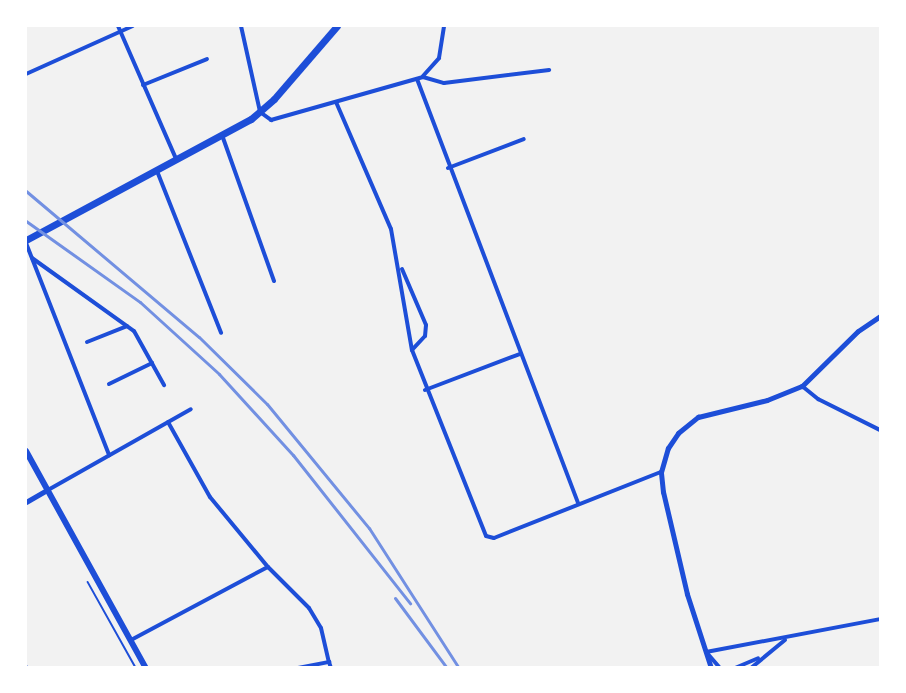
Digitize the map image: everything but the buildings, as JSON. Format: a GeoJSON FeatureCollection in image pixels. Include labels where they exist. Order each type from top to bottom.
{"type":"FeatureCollection","features":[{"type":"Feature","properties":{"kind":"main road"},"geometry":{"type":"LineString","coordinates":[[26,242],[260,112],[337,26]]}},
{"type":"Feature","properties":{"kind":"main road"},"geometry":{"type":"LineString","coordinates":[[26,451],[146,668]]}},
{"type":"Feature","properties":{"kind":"street"},"geometry":{"type":"LineString","coordinates":[[118,26],[176,159]]}},
{"type":"Feature","properties":{"kind":"street"},"geometry":{"type":"LineString","coordinates":[[26,74],[134,26]]}},
{"type":"Feature","properties":{"kind":"street"},"geometry":{"type":"LineString","coordinates":[[241,26],[260,112],[268,119],[278,119],[423,77],[439,58],[444,26]]}},
{"type":"Feature","properties":{"kind":"street"},"geometry":{"type":"LineString","coordinates":[[143,85],[207,58]]}},
{"type":"Feature","properties":{"kind":"street"},"geometry":{"type":"LineString","coordinates":[[423,77],[444,83],[549,70]]}},
{"type":"Feature","properties":{"kind":"street"},"geometry":{"type":"LineString","coordinates":[[417,79],[448,168],[578,503]]}},
{"type":"Feature","properties":{"kind":"street"},"geometry":{"type":"LineString","coordinates":[[336,102],[391,229],[399,264],[411,350],[425,390],[489,537],[661,472]]}},
{"type":"Feature","properties":{"kind":"street"},"geometry":{"type":"LineString","coordinates":[[222,135],[274,281]]}},
{"type":"Feature","properties":{"kind":"street"},"geometry":{"type":"LineString","coordinates":[[448,168],[524,139]]}},
{"type":"Feature","properties":{"kind":"street"},"geometry":{"type":"LineString","coordinates":[[156,170],[221,333]]}},
{"type":"Feature","properties":{"kind":"street"},"geometry":{"type":"LineString","coordinates":[[26,242],[109,455]]}},
{"type":"Feature","properties":{"kind":"street"},"geometry":{"type":"LineString","coordinates":[[31,258],[134,331],[164,385]]}},
{"type":"Feature","properties":{"kind":"street"},"geometry":{"type":"LineString","coordinates":[[399,264],[426,324],[425,336],[411,350]]}},
{"type":"Feature","properties":{"kind":"street"},"geometry":{"type":"LineString","coordinates":[[711,668],[682,573],[661,472],[674,438],[698,417],[766,400],[802,386],[858,331],[880,316]]}},
{"type":"Feature","properties":{"kind":"street"},"geometry":{"type":"LineString","coordinates":[[87,342],[128,326]]}},
{"type":"Feature","properties":{"kind":"street"},"geometry":{"type":"LineString","coordinates":[[425,390],[520,354]]}},
{"type":"Feature","properties":{"kind":"street"},"geometry":{"type":"LineString","coordinates":[[110,384],[152,363]]}},
{"type":"Feature","properties":{"kind":"street"},"geometry":{"type":"LineString","coordinates":[[802,386],[818,399],[880,430]]}},
{"type":"Feature","properties":{"kind":"street"},"geometry":{"type":"LineString","coordinates":[[26,502],[191,409]]}},
{"type":"Feature","properties":{"kind":"street"},"geometry":{"type":"LineString","coordinates":[[168,422],[210,497],[268,567],[309,608],[321,628],[331,668]]}},
{"type":"Feature","properties":{"kind":"street"},"geometry":{"type":"LineString","coordinates":[[131,640],[268,567]]}},
{"type":"Feature","properties":{"kind":"street"},"geometry":{"type":"LineString","coordinates":[[706,652],[880,619]]}},
{"type":"Feature","properties":{"kind":"street"},"geometry":{"type":"LineString","coordinates":[[735,668],[761,657],[791,637]]}},
{"type":"Feature","properties":{"kind":"street"},"geometry":{"type":"LineString","coordinates":[[706,652],[720,668]]}},
{"type":"Feature","properties":{"kind":"street"},"geometry":{"type":"LineString","coordinates":[[752,668],[761,657]]}},
{"type":"Feature","properties":{"kind":"street"},"geometry":{"type":"LineString","coordinates":[[298,668],[329,662]]}},
{"type":"Feature","properties":{"kind":"railway"},"geometry":{"type":"LineString","coordinates":[[26,191],[199,337],[267,404],[369,528],[459,668]]}},
{"type":"Feature","properties":{"kind":"railway"},"geometry":{"type":"LineString","coordinates":[[26,221],[140,302],[219,374],[293,455],[410,603]]}},
{"type":"Feature","properties":{"kind":"railway"},"geometry":{"type":"LineString","coordinates":[[395,598],[447,668]]}}]}
